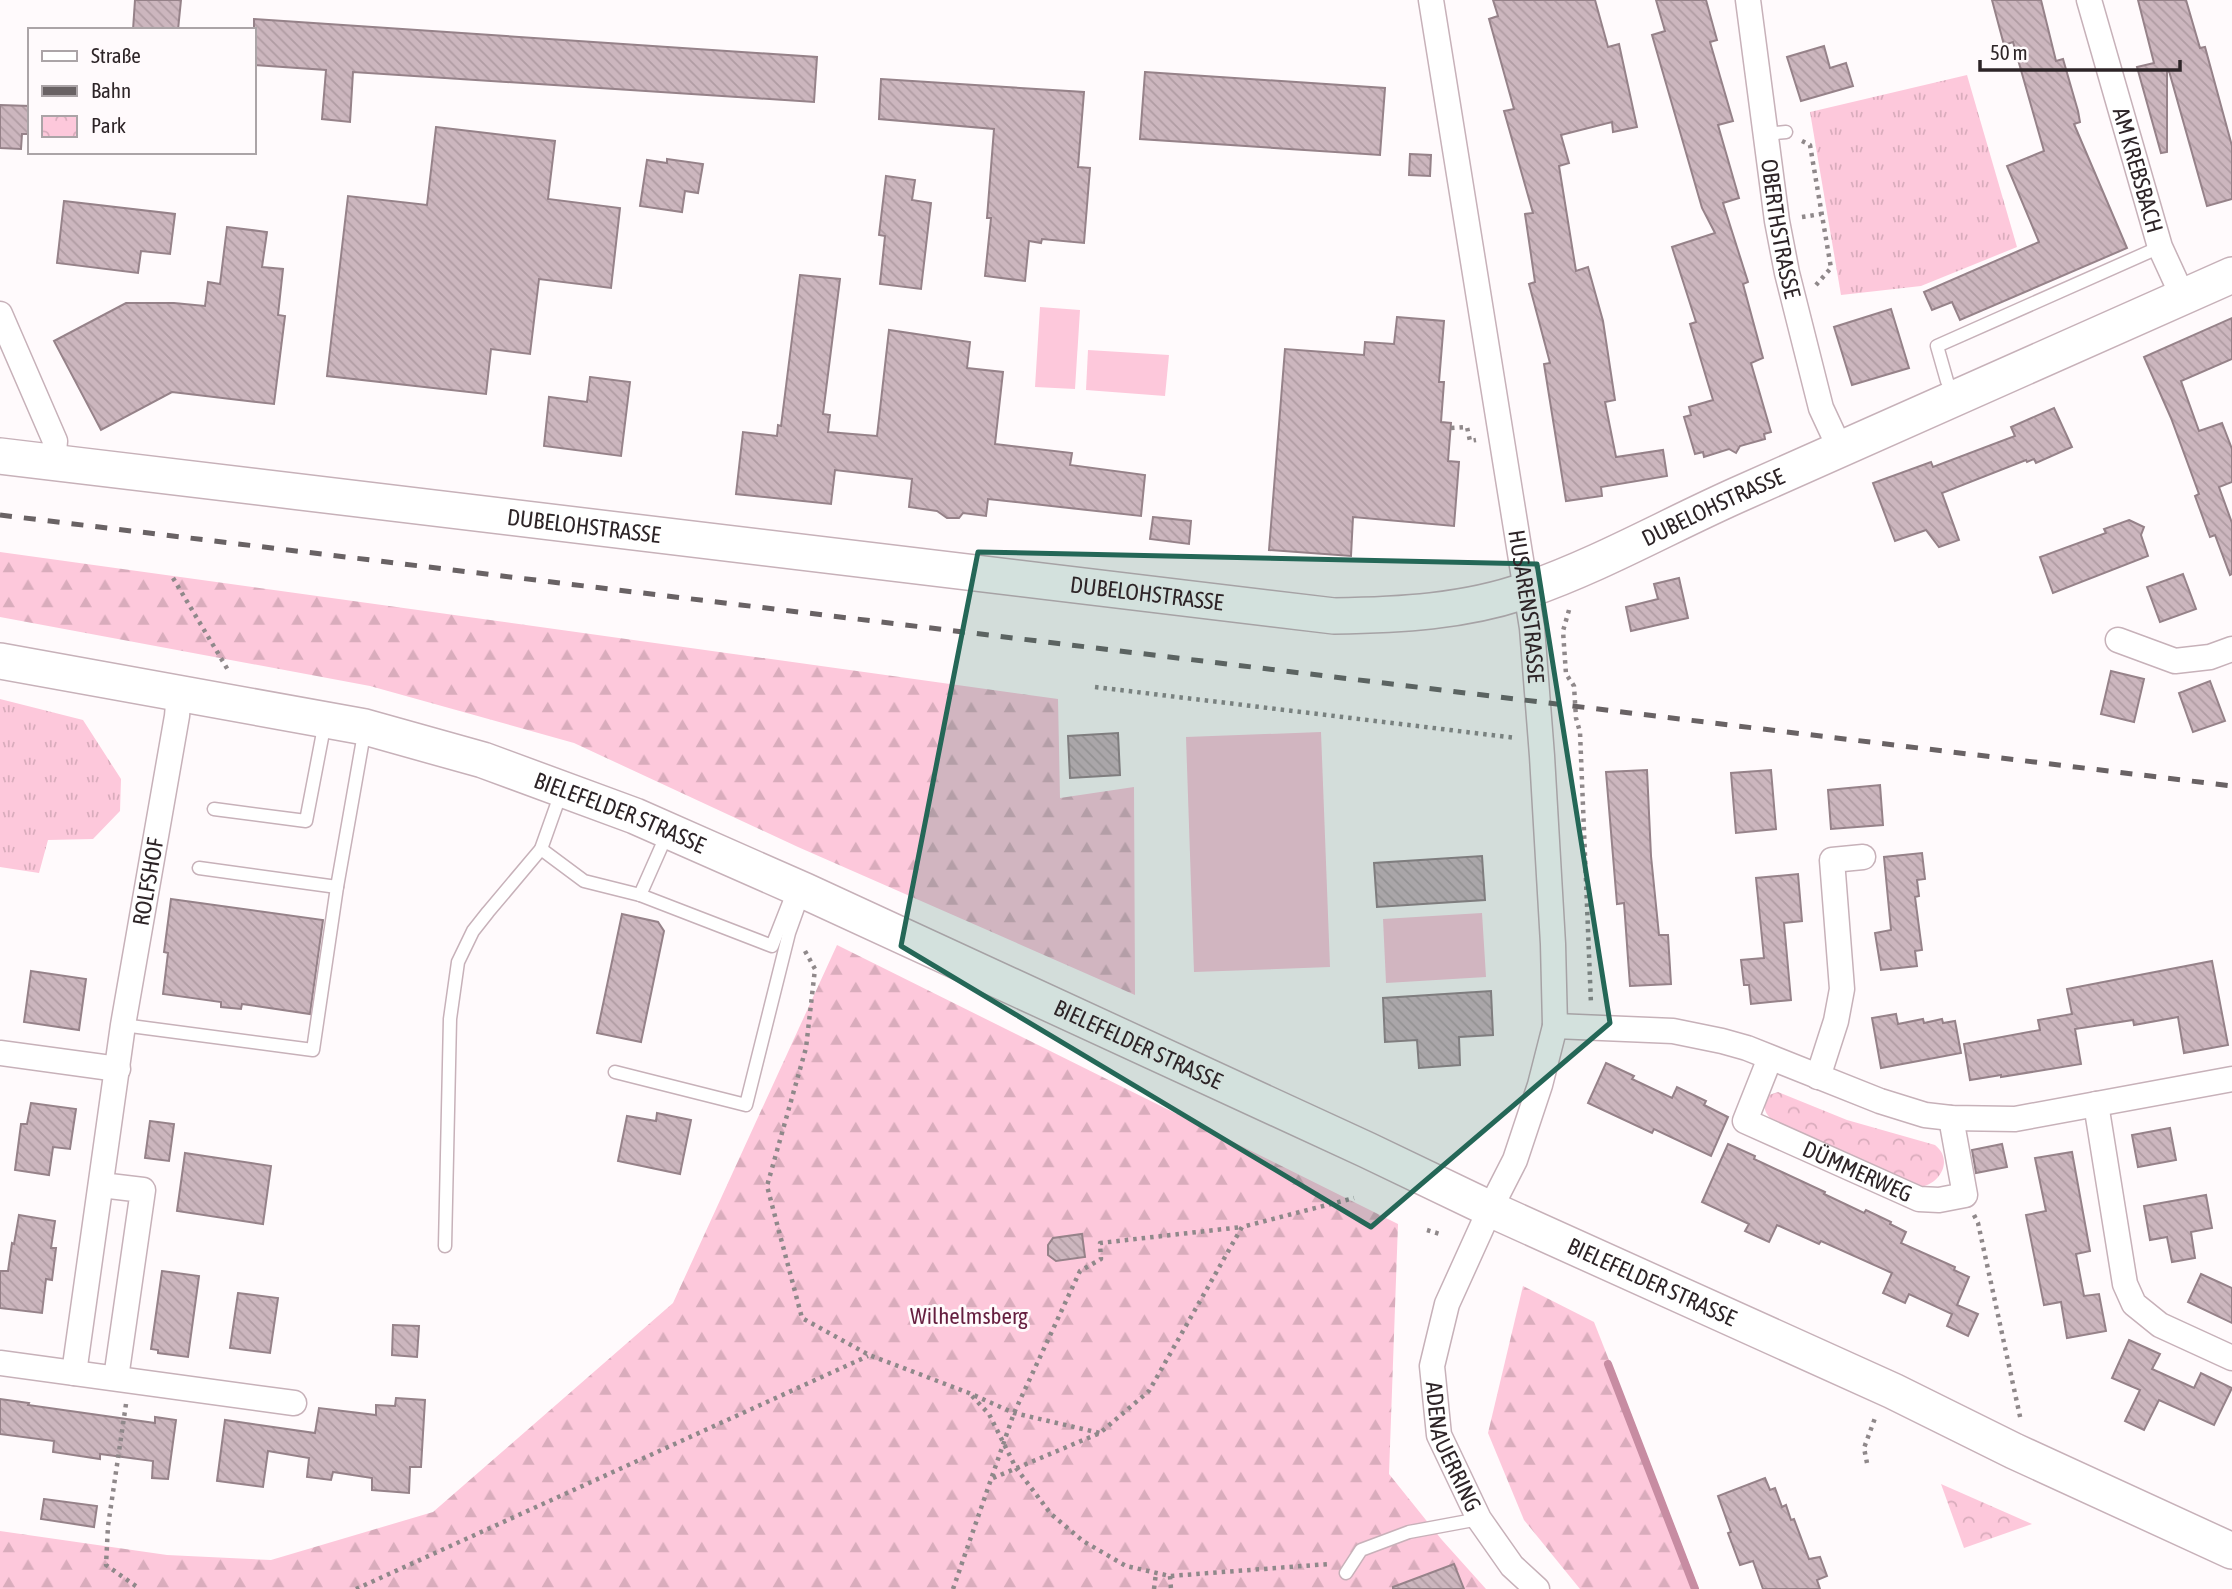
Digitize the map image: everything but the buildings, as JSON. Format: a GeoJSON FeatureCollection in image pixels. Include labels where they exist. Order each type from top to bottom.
{"type":"FeatureCollection","features":[{"type":"Feature","properties":{"kind":"main road","name":"DUBELOHSTRASSE"},"geometry":{"type":"LineString","coordinates":[[0,456],[1334,616],[1402,615],[1478,603],[1526,590],[1616,553],[1741,493],[1956,400],[2232,275]]}},
{"type":"Feature","properties":{"kind":"main road","name":"BIELEFELDER STRASSE"},"geometry":{"type":"LineString","coordinates":[[0,661],[365,727],[483,760],[668,831],[800,888],[1490,1209],[1894,1391],[2014,1451],[2232,1552]]}},
{"type":"Feature","properties":{"kind":"street","name":"HUSARENSTRASSE"},"geometry":{"type":"LineString","coordinates":[[1431,0],[1532,628],[1553,944],[1555,1026],[1540,1085],[1515,1160],[1490,1209]]}},
{"type":"Feature","properties":{"kind":"street","name":"OBERTHSTRASSE"},"geometry":{"type":"LineString","coordinates":[[1748,0],[1776,133],[1777,221],[1795,307],[1821,408],[1841,451]]}},
{"type":"Feature","properties":{"kind":"street","name":"AM KREBSBACH"},"geometry":{"type":"LineString","coordinates":[[2089,0],[2160,247],[2183,297]]}},
{"type":"Feature","properties":{"kind":"street"},"geometry":{"type":"LineString","coordinates":[[0,314],[55,441],[52,463]]}},
{"type":"Feature","properties":{"kind":"street"},"geometry":{"type":"LineString","coordinates":[[2118,640],[2175,661],[2210,657],[2232,649]]}},
{"type":"Feature","properties":{"kind":"street","name":"ROLFSHOF"},"geometry":{"type":"LineString","coordinates":[[74,1373],[123,1025],[179,693]]}},
{"type":"Feature","properties":{"kind":"street"},"geometry":{"type":"LineString","coordinates":[[1818,1077],[1836,1021],[1842,989],[1832,860],[1863,858]]}},
{"type":"Feature","properties":{"kind":"street"},"geometry":{"type":"LineString","coordinates":[[1555,1026],[1673,1031],[1747,1048],[1891,1105],[1925,1115],[1951,1118],[2015,1119],[2232,1079]]}},
{"type":"Feature","properties":{"kind":"street"},"geometry":{"type":"LineString","coordinates":[[0,1053],[118,1069]]}},
{"type":"Feature","properties":{"kind":"street","name":"DÜMMERWEG"},"geometry":{"type":"LineString","coordinates":[[1770,1058],[1745,1121],[1919,1199],[1939,1200],[1965,1195]]}},
{"type":"Feature","properties":{"kind":"street"},"geometry":{"type":"LineString","coordinates":[[2096,1104],[2125,1284],[2134,1304],[2160,1325],[2232,1358]]}},
{"type":"Feature","properties":{"kind":"street"},"geometry":{"type":"LineString","coordinates":[[1951,1118],[1965,1195]]}},
{"type":"Feature","properties":{"kind":"street"},"geometry":{"type":"LineString","coordinates":[[101,1185],[143,1190],[123,1378]]}},
{"type":"Feature","properties":{"kind":"street","name":"ADENAUERRING"},"geometry":{"type":"LineString","coordinates":[[1490,1209],[1447,1304],[1432,1366],[1439,1436],[1479,1518],[1512,1566],[1537,1589]]}},
{"type":"Feature","properties":{"kind":"street"},"geometry":{"type":"LineString","coordinates":[[0,1363],[294,1403]]}},
{"type":"Feature","properties":{"kind":"lane"},"geometry":{"type":"LineString","coordinates":[[1956,400],[1947,381],[1937,346],[2160,247]]}},
{"type":"Feature","properties":{"kind":"lane"},"geometry":{"type":"LineString","coordinates":[[214,809],[306,821],[326,719]]}},
{"type":"Feature","properties":{"kind":"lane"},"geometry":{"type":"LineString","coordinates":[[123,1025],[313,1050],[337,887],[365,727]]}},
{"type":"Feature","properties":{"kind":"lane"},"geometry":{"type":"LineString","coordinates":[[445,1246],[450,1018],[458,962],[488,912],[541,849],[562,790]]}},
{"type":"Feature","properties":{"kind":"lane"},"geometry":{"type":"LineString","coordinates":[[640,895],[668,831]]}},
{"type":"Feature","properties":{"kind":"lane"},"geometry":{"type":"LineString","coordinates":[[541,849],[584,881],[640,895],[772,946],[800,888]]}},
{"type":"Feature","properties":{"kind":"lane"},"geometry":{"type":"LineString","coordinates":[[199,868],[337,887]]}},
{"type":"Feature","properties":{"kind":"lane"},"geometry":{"type":"LineString","coordinates":[[615,1072],[746,1105],[800,888]]}},
{"type":"Feature","properties":{"kind":"lane"},"geometry":{"type":"LineString","coordinates":[[1349,1567],[1360,1550],[1409,1532],[1479,1518]]}},
{"type":"Feature","properties":{"kind":"path"},"geometry":{"type":"LineString","coordinates":[[1776,133],[1810,145],[1831,268],[1795,307]]}},
{"type":"Feature","properties":{"kind":"path"},"geometry":{"type":"LineString","coordinates":[[1451,428],[1467,427],[1470,441]]}},
{"type":"Feature","properties":{"kind":"path"},"geometry":{"type":"LineString","coordinates":[[173,578],[228,670],[223,701]]}},
{"type":"Feature","properties":{"kind":"path"},"geometry":{"type":"LineString","coordinates":[[1569,610],[1563,631],[1566,674],[1574,686],[1576,718],[1580,732],[1591,1016]]}},
{"type":"Feature","properties":{"kind":"path"},"geometry":{"type":"LineString","coordinates":[[1094,687],[1508,738],[1541,736]]}},
{"type":"Feature","properties":{"kind":"path"},"geometry":{"type":"LineString","coordinates":[[789,933],[796,936],[815,969],[806,1048],[767,1186],[802,1318],[869,1355],[1014,1413],[1100,1433]]}},
{"type":"Feature","properties":{"kind":"path"},"geometry":{"type":"LineString","coordinates":[[1965,1195],[1978,1223],[2022,1426],[2014,1451]]}},
{"type":"Feature","properties":{"kind":"path"},"geometry":{"type":"LineString","coordinates":[[953,1589],[1014,1413],[1080,1271],[1101,1259],[1100,1243],[1242,1227],[1354,1198]]}},
{"type":"Feature","properties":{"kind":"path"},"geometry":{"type":"LineString","coordinates":[[992,1479],[1100,1433],[1149,1391],[1242,1227]]}},
{"type":"Feature","properties":{"kind":"path"},"geometry":{"type":"LineString","coordinates":[[1427,1230],[1440,1234]]}},
{"type":"Feature","properties":{"kind":"path"},"geometry":{"type":"LineString","coordinates":[[356,1589],[869,1355]]}},
{"type":"Feature","properties":{"kind":"path"},"geometry":{"type":"LineString","coordinates":[[123,1378],[106,1565],[140,1589]]}},
{"type":"Feature","properties":{"kind":"path"},"geometry":{"type":"LineString","coordinates":[[969,1393],[989,1414],[1016,1468],[1051,1514],[1083,1541],[1126,1566],[1170,1576],[1349,1567]]}},
{"type":"Feature","properties":{"kind":"path"},"geometry":{"type":"LineString","coordinates":[[1867,1462],[1864,1448],[1875,1418]]}},
{"type":"Feature","properties":{"kind":"path"},"geometry":{"type":"LineString","coordinates":[[1154,1589],[1156,1573]]}},
{"type":"Feature","properties":{"kind":"path"},"geometry":{"type":"LineString","coordinates":[[1170,1576],[1171,1589]]}},
{"type":"Feature","properties":{"kind":"highlighted area"},"geometry":{"type":"Polygon","coordinates":[[[978,552],[1537,564],[1610,1023],[1371,1227],[901,946],[978,552]]]}},
{"type":"Feature","properties":{"kind":"green space"},"geometry":{"type":"Polygon","coordinates":[[[1967,75],[2017,247],[1921,286],[1841,295],[1810,112],[1967,75]]]}},
{"type":"Feature","properties":{"kind":"green space"},"geometry":{"type":"Polygon","coordinates":[[[1040,307],[1080,310],[1075,389],[1035,387],[1040,307]]]}},
{"type":"Feature","properties":{"kind":"green space"},"geometry":{"type":"Polygon","coordinates":[[[1088,350],[1169,355],[1165,396],[1086,390],[1088,350]]]}},
{"type":"Feature","properties":{"kind":"green space"},"geometry":{"type":"Polygon","coordinates":[[[0,552],[1058,699],[1060,798],[1134,787],[1135,995],[798,847],[574,743],[370,686],[0,617],[0,552]]]}},
{"type":"Feature","properties":{"kind":"green space"},"geometry":{"type":"Polygon","coordinates":[[[0,699],[83,720],[121,779],[120,811],[93,839],[48,840],[39,873],[0,867],[0,699]]]}},
{"type":"Feature","properties":{"kind":"green space"},"geometry":{"type":"Polygon","coordinates":[[[1321,732],[1330,967],[1194,972],[1186,737],[1321,732]]]}},
{"type":"Feature","properties":{"kind":"green space"},"geometry":{"type":"Polygon","coordinates":[[[1482,913],[1486,977],[1386,983],[1383,919],[1482,913]]]}},
{"type":"Feature","properties":{"kind":"green space","name":"Wilhelmsberg"},"geometry":{"type":"Polygon","coordinates":[[[837,945],[1398,1224],[1389,1474],[1486,1589],[0,1589],[0,1531],[167,1555],[271,1560],[433,1512],[673,1303],[837,945]]]}},
{"type":"Feature","properties":{"kind":"green space"},"geometry":{"type":"Polygon","coordinates":[[[1778,1092],[1847,1120],[1935,1145],[1943,1158],[1942,1171],[1933,1182],[1919,1187],[1772,1120],[1766,1111],[1765,1102],[1769,1095],[1778,1092]]]}},
{"type":"Feature","properties":{"kind":"green space"},"geometry":{"type":"Polygon","coordinates":[[[1523,1286],[1594,1322],[1699,1589],[1580,1589],[1524,1520],[1488,1433],[1523,1286]]]}},
{"type":"Feature","properties":{"kind":"green space"},"geometry":{"type":"Polygon","coordinates":[[[1941,1484],[2032,1524],[1964,1548],[1941,1484]]]}},
{"type":"Feature","properties":{"kind":"waterway"},"geometry":{"type":"LineString","coordinates":[[1608,1364],[1695,1589]]}},
{"type":"Feature","properties":{"kind":"railway"},"geometry":{"type":"LineString","coordinates":[[0,515],[2232,786]]}}]}
